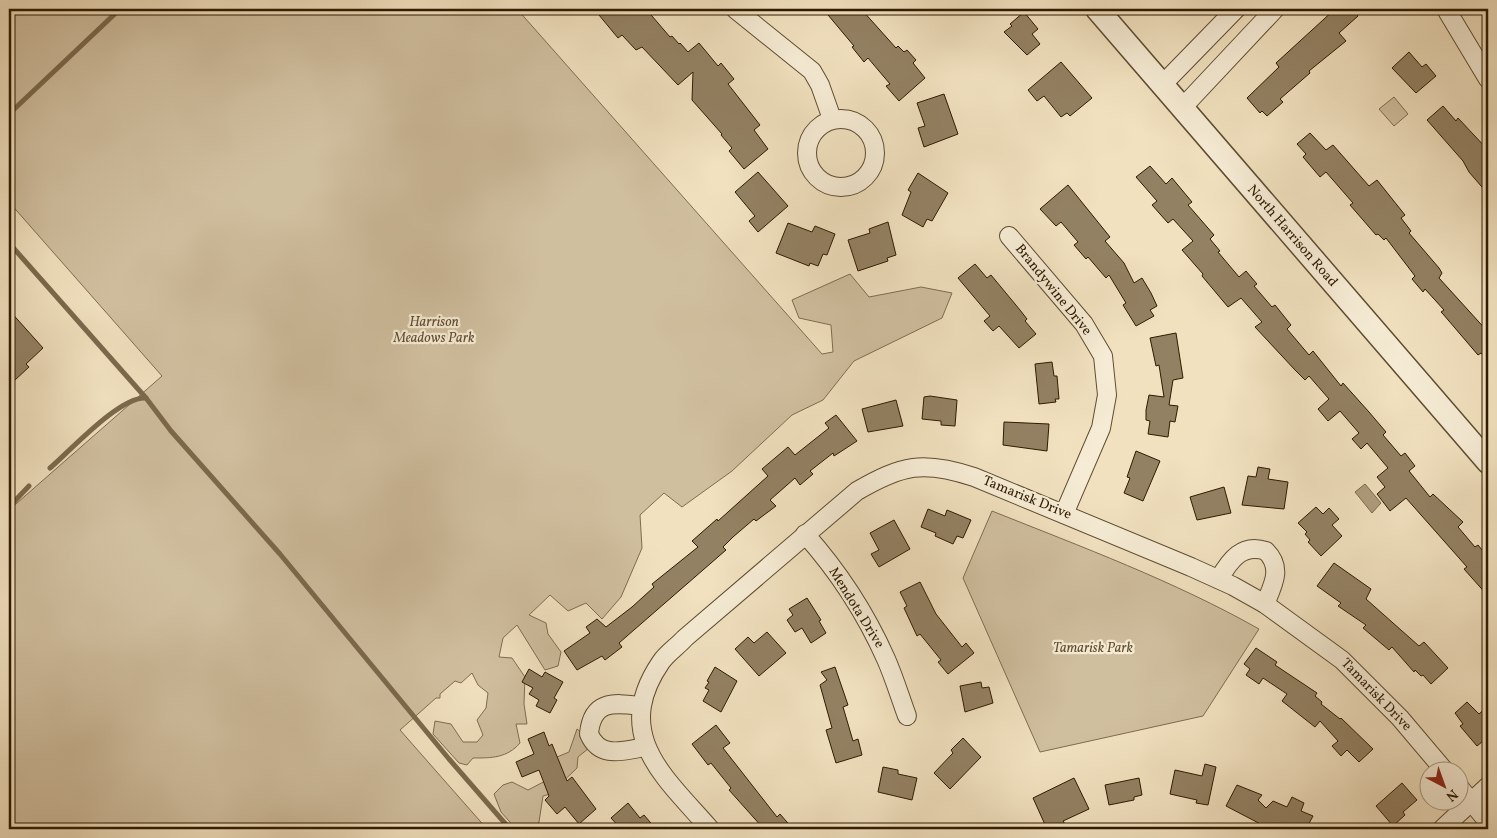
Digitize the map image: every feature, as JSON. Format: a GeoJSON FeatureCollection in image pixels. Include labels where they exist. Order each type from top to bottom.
{"type":"FeatureCollection","features":[{"type":"Feature","properties":{"kind":"street"},"geometry":{"type":"LineString","coordinates":[[735,9],[812,71],[820,84],[832,120]]}},
{"type":"Feature","properties":{"kind":"street","name":"North Harrison Road"},"geometry":{"type":"LineString","coordinates":[[1097,9],[1488,462]]}},
{"type":"Feature","properties":{"kind":"street"},"geometry":{"type":"LineString","coordinates":[[1162,85],[1236,9]]}},
{"type":"Feature","properties":{"kind":"street"},"geometry":{"type":"LineString","coordinates":[[1182,108],[1275,9]]}},
{"type":"Feature","properties":{"kind":"street"},"geometry":{"type":"LineString","coordinates":[[1446,9],[1488,79]]}},
{"type":"Feature","properties":{"kind":"street","name":"Brandywine Drive"},"geometry":{"type":"LineString","coordinates":[[1009,236],[1084,324],[1103,356],[1107,395],[1101,428],[1064,514]]}},
{"type":"Feature","properties":{"kind":"street","name":"Tamarisk Drive"},"geometry":{"type":"LineString","coordinates":[[641,714],[649,684],[662,661],[805,534],[857,491],[887,474],[910,468],[930,467],[952,469],[1064,514],[1220,579],[1265,604],[1316,639],[1349,666],[1400,718],[1436,760]]}},
{"type":"Feature","properties":{"kind":"street","name":"Mendota Drive"},"geometry":{"type":"LineString","coordinates":[[805,534],[851,594],[874,632],[907,716]]}},
{"type":"Feature","properties":{"kind":"street"},"geometry":{"type":"LineString","coordinates":[[1220,579],[1235,556],[1242,551],[1250,548],[1266,551],[1275,562],[1276,572],[1275,582],[1265,604]]}},
{"type":"Feature","properties":{"kind":"street"},"geometry":{"type":"LineString","coordinates":[[645,747],[609,752],[599,749],[589,734],[592,718],[599,708],[616,703],[641,714],[645,747],[654,762],[710,829]]}},
{"type":"Feature","properties":{"kind":"street"},"geometry":{"type":"LineString","coordinates":[[1470,793],[1488,786]]}},
{"type":"Feature","properties":{"kind":"street"},"geometry":{"type":"LineString","coordinates":[[1470,801],[1488,824],[1484,829]]}},
{"type":"Feature","properties":{"kind":"street"},"geometry":{"type":"LineString","coordinates":[[1442,829],[1455,810]]}},
{"type":"Feature","properties":{"kind":"green space","name":"Harrison Meadows Park"},"geometry":{"type":"Polygon","coordinates":[[[9,9],[517,9],[822,354],[833,352],[831,325],[799,318],[792,300],[850,274],[869,297],[921,287],[952,293],[942,318],[854,361],[823,400],[792,415],[732,471],[682,507],[664,493],[640,515],[642,548],[621,597],[602,619],[586,603],[568,611],[550,595],[529,615],[546,623],[548,634],[561,652],[558,666],[545,670],[517,625],[503,638],[499,657],[512,658],[525,677],[524,704],[527,724],[516,724],[520,743],[510,752],[487,758],[473,758],[467,765],[459,763],[433,734],[435,721],[451,724],[463,742],[477,742],[483,735],[477,720],[486,708],[488,693],[478,685],[472,673],[461,683],[455,681],[440,694],[440,698],[436,698],[400,730],[487,829],[9,829],[9,510],[162,376],[9,202],[9,9]]]}},
{"type":"Feature","properties":{"kind":"green space"},"geometry":{"type":"Polygon","coordinates":[[[1394,97],[1408,114],[1394,126],[1379,109],[1394,97]]]}},
{"type":"Feature","properties":{"kind":"green space","name":"Tamarisk Park"},"geometry":{"type":"Polygon","coordinates":[[[992,511],[1161,580],[1259,629],[1203,716],[1040,752],[963,578],[992,511]]]}},
{"type":"Feature","properties":{"kind":"green space"},"geometry":{"type":"Polygon","coordinates":[[[577,729],[586,736],[589,748],[578,757],[577,768],[550,794],[543,796],[539,822],[532,829],[516,829],[501,812],[494,794],[503,785],[512,782],[528,790],[553,777],[557,757],[569,752],[577,729]]]}},
{"type":"Feature","properties":{"kind":"shaded area"},"geometry":{"type":"Polygon","coordinates":[[[1365,484],[1381,503],[1372,513],[1355,492],[1365,484]]]}},
{"type":"Feature","properties":{"kind":"building"},"geometry":{"type":"Polygon","coordinates":[[[594,9],[646,9],[670,37],[672,36],[688,52],[699,43],[718,66],[721,63],[734,79],[728,84],[760,125],[754,130],[768,149],[744,169],[729,151],[732,148],[722,134],[692,100],[693,72],[678,85],[642,47],[636,50],[622,35],[618,38],[594,9]]]}},
{"type":"Feature","properties":{"kind":"building"},"geometry":{"type":"Polygon","coordinates":[[[823,9],[856,9],[859,13],[862,10],[896,48],[898,46],[904,52],[907,50],[916,60],[913,63],[925,78],[899,101],[886,86],[890,84],[868,58],[864,62],[852,47],[854,46],[823,9]]]}},
{"type":"Feature","properties":{"kind":"building"},"geometry":{"type":"Polygon","coordinates":[[[1335,9],[1352,9],[1358,16],[1339,33],[1346,41],[1309,71],[1310,73],[1280,99],[1283,102],[1267,116],[1262,111],[1260,113],[1247,98],[1279,67],[1276,63],[1335,9]]]}},
{"type":"Feature","properties":{"kind":"building"},"geometry":{"type":"Polygon","coordinates":[[[1024,12],[1038,29],[1032,34],[1040,44],[1027,55],[1004,32],[1024,12]]]}},
{"type":"Feature","properties":{"kind":"building"},"geometry":{"type":"Polygon","coordinates":[[[1409,52],[1422,67],[1426,64],[1436,76],[1416,93],[1392,68],[1409,52]]]}},
{"type":"Feature","properties":{"kind":"building"},"geometry":{"type":"Polygon","coordinates":[[[1061,62],[1092,98],[1070,116],[1067,113],[1061,117],[1044,96],[1037,101],[1028,90],[1061,62]]]}},
{"type":"Feature","properties":{"kind":"building"},"geometry":{"type":"Polygon","coordinates":[[[944,94],[958,134],[924,147],[918,128],[925,126],[917,103],[944,94]]]}},
{"type":"Feature","properties":{"kind":"building"},"geometry":{"type":"Polygon","coordinates":[[[1443,106],[1456,121],[1458,118],[1488,150],[1488,194],[1469,172],[1463,161],[1427,120],[1443,106]]]}},
{"type":"Feature","properties":{"kind":"building"},"geometry":{"type":"Polygon","coordinates":[[[1310,133],[1326,150],[1333,145],[1369,186],[1377,180],[1405,215],[1401,218],[1411,231],[1409,233],[1439,268],[1442,273],[1439,278],[1488,332],[1488,361],[1481,353],[1478,355],[1441,312],[1444,310],[1425,289],[1423,292],[1412,279],[1415,276],[1386,238],[1384,240],[1378,234],[1376,235],[1350,205],[1353,203],[1326,172],[1320,177],[1303,157],[1306,154],[1297,144],[1310,133]]]}},
{"type":"Feature","properties":{"kind":"building"},"geometry":{"type":"Polygon","coordinates":[[[1150,166],[1166,184],[1172,178],[1192,202],[1188,205],[1214,235],[1210,239],[1220,251],[1218,252],[1239,277],[1246,271],[1257,284],[1254,286],[1272,307],[1275,305],[1291,325],[1287,329],[1309,355],[1313,351],[1341,386],[1343,383],[1386,432],[1383,435],[1401,456],[1405,453],[1415,466],[1409,471],[1430,497],[1433,494],[1463,522],[1458,527],[1475,547],[1478,545],[1488,557],[1488,596],[1464,569],[1467,567],[1406,498],[1390,511],[1377,494],[1385,487],[1377,477],[1388,468],[1367,443],[1361,449],[1352,439],[1359,433],[1340,411],[1328,421],[1318,409],[1329,399],[1309,376],[1305,380],[1255,327],[1262,322],[1241,298],[1228,307],[1202,276],[1203,274],[1182,250],[1193,241],[1173,219],[1168,223],[1152,205],[1157,201],[1136,177],[1150,166]]]}},
{"type":"Feature","properties":{"kind":"building"},"geometry":{"type":"Polygon","coordinates":[[[758,172],[788,206],[758,232],[749,221],[755,216],[735,192],[758,172]]]}},
{"type":"Feature","properties":{"kind":"building"},"geometry":{"type":"Polygon","coordinates":[[[918,173],[948,193],[932,221],[927,219],[923,227],[902,215],[911,192],[908,190],[918,173]]]}},
{"type":"Feature","properties":{"kind":"building"},"geometry":{"type":"Polygon","coordinates":[[[1068,185],[1110,237],[1105,241],[1124,263],[1134,283],[1142,278],[1157,306],[1150,310],[1154,316],[1136,326],[1123,305],[1126,303],[1109,275],[1106,278],[1088,257],[1086,259],[1074,245],[1078,242],[1061,222],[1056,226],[1040,209],[1068,185]]]}},
{"type":"Feature","properties":{"kind":"building"},"geometry":{"type":"Polygon","coordinates":[[[888,222],[896,255],[887,258],[888,261],[858,271],[848,240],[870,233],[869,229],[888,222]]]}},
{"type":"Feature","properties":{"kind":"building"},"geometry":{"type":"Polygon","coordinates":[[[788,223],[812,232],[815,226],[835,234],[827,255],[823,254],[818,266],[810,263],[809,266],[776,253],[788,223]]]}},
{"type":"Feature","properties":{"kind":"building"},"geometry":{"type":"Polygon","coordinates":[[[975,264],[987,278],[991,275],[1027,319],[1025,321],[1036,334],[1019,348],[999,326],[993,331],[984,321],[990,316],[958,278],[975,264]]]}},
{"type":"Feature","properties":{"kind":"building"},"geometry":{"type":"Polygon","coordinates":[[[9,310],[43,348],[26,364],[29,367],[15,380],[9,372],[9,360],[14,355],[9,349],[9,310]]]}},
{"type":"Feature","properties":{"kind":"building"},"geometry":{"type":"Polygon","coordinates":[[[1176,333],[1183,378],[1173,380],[1169,405],[1178,406],[1175,422],[1170,421],[1168,437],[1148,434],[1150,421],[1146,420],[1146,410],[1149,395],[1164,397],[1159,365],[1156,366],[1150,338],[1176,333]]]}},
{"type":"Feature","properties":{"kind":"building"},"geometry":{"type":"Polygon","coordinates":[[[1052,362],[1054,376],[1057,376],[1059,399],[1055,399],[1056,402],[1039,404],[1035,364],[1052,362]]]}},
{"type":"Feature","properties":{"kind":"building"},"geometry":{"type":"Polygon","coordinates":[[[930,396],[957,400],[955,426],[941,425],[941,421],[922,419],[924,397],[930,396]]]}},
{"type":"Feature","properties":{"kind":"building"},"geometry":{"type":"Polygon","coordinates":[[[896,400],[903,426],[868,432],[862,409],[896,400]]]}},
{"type":"Feature","properties":{"kind":"building"},"geometry":{"type":"Polygon","coordinates":[[[836,415],[857,441],[834,456],[833,453],[810,471],[813,474],[800,485],[795,478],[770,500],[776,506],[756,521],[754,519],[733,537],[723,547],[726,550],[619,643],[622,647],[605,660],[602,656],[577,670],[564,651],[590,633],[586,627],[597,619],[606,627],[632,607],[654,587],[652,584],[698,547],[692,541],[717,519],[718,521],[768,476],[762,469],[788,447],[795,455],[829,428],[825,423],[836,415]]]}},
{"type":"Feature","properties":{"kind":"building"},"geometry":{"type":"Polygon","coordinates":[[[1004,422],[1049,424],[1047,451],[1003,445],[1004,422]]]}},
{"type":"Feature","properties":{"kind":"building"},"geometry":{"type":"Polygon","coordinates":[[[1136,451],[1160,461],[1143,501],[1124,493],[1130,478],[1127,477],[1136,451]]]}},
{"type":"Feature","properties":{"kind":"building"},"geometry":{"type":"Polygon","coordinates":[[[1258,467],[1270,469],[1268,479],[1288,482],[1284,509],[1242,505],[1248,476],[1256,477],[1258,467]]]}},
{"type":"Feature","properties":{"kind":"building"},"geometry":{"type":"Polygon","coordinates":[[[1224,487],[1231,513],[1197,520],[1190,497],[1224,487]]]}},
{"type":"Feature","properties":{"kind":"building"},"geometry":{"type":"Polygon","coordinates":[[[1316,507],[1323,514],[1329,508],[1339,519],[1332,525],[1342,536],[1321,556],[1308,542],[1310,540],[1305,534],[1307,532],[1298,523],[1316,507]]]}},
{"type":"Feature","properties":{"kind":"building"},"geometry":{"type":"Polygon","coordinates":[[[928,509],[945,516],[947,510],[971,520],[963,538],[957,536],[953,544],[935,536],[936,533],[921,527],[928,509]]]}},
{"type":"Feature","properties":{"kind":"building"},"geometry":{"type":"Polygon","coordinates":[[[894,520],[910,549],[879,567],[871,554],[879,550],[870,533],[894,520]]]}},
{"type":"Feature","properties":{"kind":"building"},"geometry":{"type":"Polygon","coordinates":[[[1334,563],[1371,589],[1366,599],[1419,646],[1424,642],[1448,668],[1431,684],[1423,675],[1421,676],[1415,670],[1414,672],[1392,647],[1389,650],[1363,628],[1366,625],[1338,606],[1341,603],[1317,586],[1334,563]]]}},
{"type":"Feature","properties":{"kind":"building"},"geometry":{"type":"Polygon","coordinates":[[[920,582],[936,614],[962,647],[966,643],[974,653],[948,674],[938,662],[941,660],[920,634],[917,636],[904,608],[907,606],[900,592],[920,582]]]}},
{"type":"Feature","properties":{"kind":"building"},"geometry":{"type":"Polygon","coordinates":[[[807,598],[821,620],[819,621],[826,633],[811,643],[802,628],[795,632],[787,620],[793,615],[789,609],[807,598]]]}},
{"type":"Feature","properties":{"kind":"building"},"geometry":{"type":"Polygon","coordinates":[[[767,632],[786,653],[759,676],[735,649],[748,637],[754,643],[767,632]]]}},
{"type":"Feature","properties":{"kind":"building"},"geometry":{"type":"Polygon","coordinates":[[[1256,648],[1277,662],[1275,665],[1317,693],[1315,696],[1322,702],[1321,704],[1341,718],[1373,749],[1359,762],[1347,750],[1341,756],[1332,746],[1338,741],[1320,721],[1315,727],[1282,701],[1287,694],[1263,678],[1259,684],[1246,675],[1250,669],[1244,664],[1256,648]]]}},
{"type":"Feature","properties":{"kind":"building"},"geometry":{"type":"Polygon","coordinates":[[[715,667],[737,681],[721,712],[703,701],[709,690],[705,688],[709,682],[707,681],[715,667]]]}},
{"type":"Feature","properties":{"kind":"building"},"geometry":{"type":"Polygon","coordinates":[[[835,667],[848,705],[843,707],[853,741],[858,739],[862,755],[836,763],[826,730],[832,728],[820,685],[827,680],[821,672],[835,667]]]}},
{"type":"Feature","properties":{"kind":"building"},"geometry":{"type":"Polygon","coordinates":[[[529,669],[542,677],[545,672],[563,682],[554,698],[557,700],[550,713],[536,706],[539,700],[529,694],[533,688],[522,682],[529,669]]]}},
{"type":"Feature","properties":{"kind":"building"},"geometry":{"type":"Polygon","coordinates":[[[981,682],[982,688],[989,687],[993,703],[965,712],[960,686],[981,682]]]}},
{"type":"Feature","properties":{"kind":"building"},"geometry":{"type":"Polygon","coordinates":[[[1467,702],[1479,714],[1488,706],[1488,737],[1477,746],[1460,726],[1463,724],[1455,713],[1467,702]]]}},
{"type":"Feature","properties":{"kind":"building"},"geometry":{"type":"Polygon","coordinates":[[[716,725],[730,743],[723,748],[777,817],[780,814],[793,829],[762,829],[729,790],[731,788],[711,763],[708,765],[692,744],[716,725]]]}},
{"type":"Feature","properties":{"kind":"building"},"geometry":{"type":"Polygon","coordinates":[[[544,732],[549,746],[552,744],[567,781],[572,777],[596,809],[579,824],[565,807],[557,814],[545,800],[549,796],[539,770],[522,777],[516,762],[534,754],[528,739],[544,732]]]}},
{"type":"Feature","properties":{"kind":"building"},"geometry":{"type":"Polygon","coordinates":[[[963,738],[981,757],[950,789],[934,773],[953,753],[951,750],[963,738]]]}},
{"type":"Feature","properties":{"kind":"building"},"geometry":{"type":"Polygon","coordinates":[[[1205,764],[1216,767],[1208,805],[1196,803],[1197,800],[1170,794],[1175,770],[1202,776],[1205,764]]]}},
{"type":"Feature","properties":{"kind":"building"},"geometry":{"type":"Polygon","coordinates":[[[883,767],[898,770],[898,774],[917,778],[912,800],[878,792],[883,767]]]}},
{"type":"Feature","properties":{"kind":"building"},"geometry":{"type":"Polygon","coordinates":[[[1074,778],[1089,809],[1063,821],[1065,824],[1053,829],[1047,829],[1033,798],[1074,778]]]}},
{"type":"Feature","properties":{"kind":"building"},"geometry":{"type":"Polygon","coordinates":[[[1139,778],[1142,795],[1134,797],[1134,800],[1109,805],[1105,785],[1139,778]]]}},
{"type":"Feature","properties":{"kind":"building"},"geometry":{"type":"Polygon","coordinates":[[[1402,783],[1417,800],[1403,812],[1405,815],[1393,826],[1376,806],[1402,783]]]}},
{"type":"Feature","properties":{"kind":"building"},"geometry":{"type":"Polygon","coordinates":[[[1237,785],[1262,795],[1258,800],[1266,808],[1273,801],[1287,807],[1292,797],[1304,803],[1301,811],[1313,816],[1306,829],[1270,829],[1226,806],[1237,785]]]}},
{"type":"Feature","properties":{"kind":"building"},"geometry":{"type":"Polygon","coordinates":[[[628,803],[640,818],[644,815],[656,829],[621,829],[611,818],[628,803]]]}},
{"type":"Feature","properties":{"kind":"waterway"},"geometry":{"type":"LineString","coordinates":[[9,114],[120,9]]}},
{"type":"Feature","properties":{"kind":"waterway"},"geometry":{"type":"LineString","coordinates":[[9,243],[146,398]]}},
{"type":"Feature","properties":{"kind":"waterway"},"geometry":{"type":"LineString","coordinates":[[50,468],[110,415],[135,400],[146,398],[171,431],[280,554],[449,759],[510,829]]}},
{"type":"Feature","properties":{"kind":"waterway"},"geometry":{"type":"LineString","coordinates":[[9,507],[29,486]]}}]}
